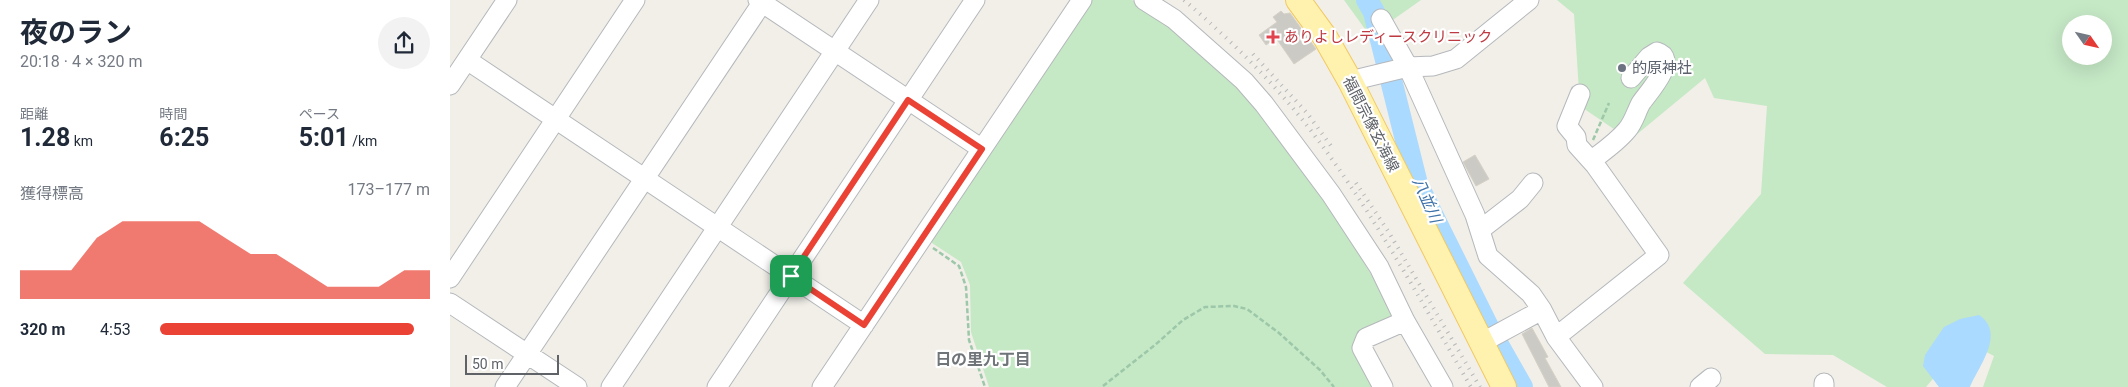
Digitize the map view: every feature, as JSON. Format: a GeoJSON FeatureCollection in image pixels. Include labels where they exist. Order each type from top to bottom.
{"type":"FeatureCollection","features":[{"type":"Feature","properties":{"kind":"main road","name":"福間宗像玄海線"},"geometry":{"type":"LineString","coordinates":[[1298,0],[1325,37],[1350,81],[1486,341],[1504,387]]}},
{"type":"Feature","properties":{"kind":"street"},"geometry":{"type":"LineString","coordinates":[[450,85],[507,0]]}},
{"type":"Feature","properties":{"kind":"street"},"geometry":{"type":"LineString","coordinates":[[450,278],[634,0]]}},
{"type":"Feature","properties":{"kind":"street"},"geometry":{"type":"LineString","coordinates":[[611,387],[869,0]]}},
{"type":"Feature","properties":{"kind":"street"},"geometry":{"type":"LineString","coordinates":[[717,387],[975,0]]}},
{"type":"Feature","properties":{"kind":"street"},"geometry":{"type":"LineString","coordinates":[[822,387],[1082,0]]}},
{"type":"Feature","properties":{"kind":"street"},"geometry":{"type":"LineString","coordinates":[[1144,0],[1174,19],[1244,81],[1264,104],[1331,194],[1379,267],[1405,320],[1442,387]]}},
{"type":"Feature","properties":{"kind":"street"},"geometry":{"type":"LineString","coordinates":[[1350,81],[1408,67],[1433,66],[1456,59],[1529,0]]}},
{"type":"Feature","properties":{"kind":"street"},"geometry":{"type":"LineString","coordinates":[[505,387],[646,179],[762,1],[834,52],[982,149]]}},
{"type":"Feature","properties":{"kind":"street"},"geometry":{"type":"LineString","coordinates":[[1381,19],[1408,67],[1475,215],[1488,256],[1531,294],[1556,337],[1593,387]]}},
{"type":"Feature","properties":{"kind":"street"},"geometry":{"type":"LineString","coordinates":[[1589,158],[1608,148],[1633,123],[1642,102],[1662,73],[1664,58],[1657,52],[1649,56],[1632,78]]}},
{"type":"Feature","properties":{"kind":"street"},"geometry":{"type":"LineString","coordinates":[[467,60],[864,325]]}},
{"type":"Feature","properties":{"kind":"street"},"geometry":{"type":"LineString","coordinates":[[1556,337],[1659,255],[1589,158],[1577,145],[1576,138],[1567,126],[1580,94]]}},
{"type":"Feature","properties":{"kind":"street"},"geometry":{"type":"LineString","coordinates":[[1480,230],[1520,198],[1533,183]]}},
{"type":"Feature","properties":{"kind":"street"},"geometry":{"type":"LineString","coordinates":[[450,303],[577,387]]}},
{"type":"Feature","properties":{"kind":"street"},"geometry":{"type":"LineString","coordinates":[[1486,341],[1542,310]]}},
{"type":"Feature","properties":{"kind":"street"},"geometry":{"type":"LineString","coordinates":[[1383,387],[1362,348],[1366,338],[1405,320]]}},
{"type":"Feature","properties":{"kind":"path"},"geometry":{"type":"LineString","coordinates":[[1589,158],[1609,103]]}},
{"type":"Feature","properties":{"kind":"path"},"geometry":{"type":"LineString","coordinates":[[921,240],[959,266],[966,287],[969,340],[985,387]]}},
{"type":"Feature","properties":{"kind":"path"},"geometry":{"type":"LineString","coordinates":[[1103,386],[1183,320],[1205,307],[1234,306],[1247,309],[1279,333],[1320,370],[1334,387]]}},
{"type":"Feature","properties":{"kind":"green space"},"geometry":{"type":"Polygon","coordinates":[[[1088,0],[1132,0],[1179,30],[1244,91],[1329,204],[1396,316],[1391,323],[1353,342],[1378,387],[989,387],[971,332],[970,285],[961,262],[932,243],[931,237],[1088,0]]]}},
{"type":"Feature","properties":{"kind":"green space"},"geometry":{"type":"Polygon","coordinates":[[[1344,0],[1421,0],[1370,36],[1344,0]]]}},
{"type":"Feature","properties":{"kind":"green space"},"geometry":{"type":"Polygon","coordinates":[[[1557,0],[2128,0],[2128,387],[1983,387],[1994,356],[1965,341],[1926,387],[1887,387],[1833,355],[1765,354],[1683,283],[1761,194],[1767,106],[1714,98],[1705,78],[1630,140],[1580,106],[1574,14],[1557,0]]]}},
{"type":"Feature","properties":{"kind":"water"},"geometry":{"type":"Polygon","coordinates":[[[1979,315],[1987,322],[1990,340],[1984,360],[1970,387],[1939,387],[1923,366],[1925,355],[1944,327],[1960,319],[1979,315]]]}},
{"type":"Feature","properties":{"kind":"building","name":"ありよしレディースクリニック"},"geometry":{"type":"Polygon","coordinates":[[[1281,11],[1284,14],[1290,13],[1316,49],[1294,64],[1276,38],[1266,45],[1259,35],[1277,22],[1273,17],[1281,11]]]}},
{"type":"Feature","properties":{"kind":"building"},"geometry":{"type":"Polygon","coordinates":[[[1475,155],[1489,179],[1476,186],[1463,162],[1475,155]]]}},
{"type":"Feature","properties":{"kind":"building"},"geometry":{"type":"Polygon","coordinates":[[[1532,328],[1548,357],[1545,358],[1561,387],[1549,387],[1522,334],[1532,328]]]}},
{"type":"Feature","properties":{"kind":"waterway","name":"八並川"},"geometry":{"type":"LineString","coordinates":[[1367,0],[1374,12],[1417,184],[1489,329],[1522,387]]}},
{"type":"Feature","properties":{"kind":"railway"},"geometry":{"type":"LineString","coordinates":[[1184,0],[1260,71],[1288,102],[1325,150],[1348,182],[1391,250],[1471,387]]}},
{"type":"Feature","properties":{"kind":"railway"},"geometry":{"type":"LineString","coordinates":[[1253,54],[1307,113],[1334,150]]}},
{"type":"Feature","properties":{"kind":"railway"},"geometry":{"type":"LineString","coordinates":[[1356,183],[1388,231],[1480,387]]}},
{"type":"Feature","properties":{"kind":"place","name":"ありよしレディースクリニック"},"geometry":{"type":"Point","coordinates":[1273,37]}},
{"type":"Feature","properties":{"kind":"place","name":"的原神社"},"geometry":{"type":"Point","coordinates":[1622,68]}},
{"type":"Feature","properties":{"kind":"district","name":"日の里九丁目"},"geometry":{"type":"Point","coordinates":[983,359]}},
{"type":"Feature","properties":{"kind":"route"},"geometry":{"type":"LineString","coordinates":[[908,100],[982,149],[864,325],[791,276],[908,100]]}}]}
